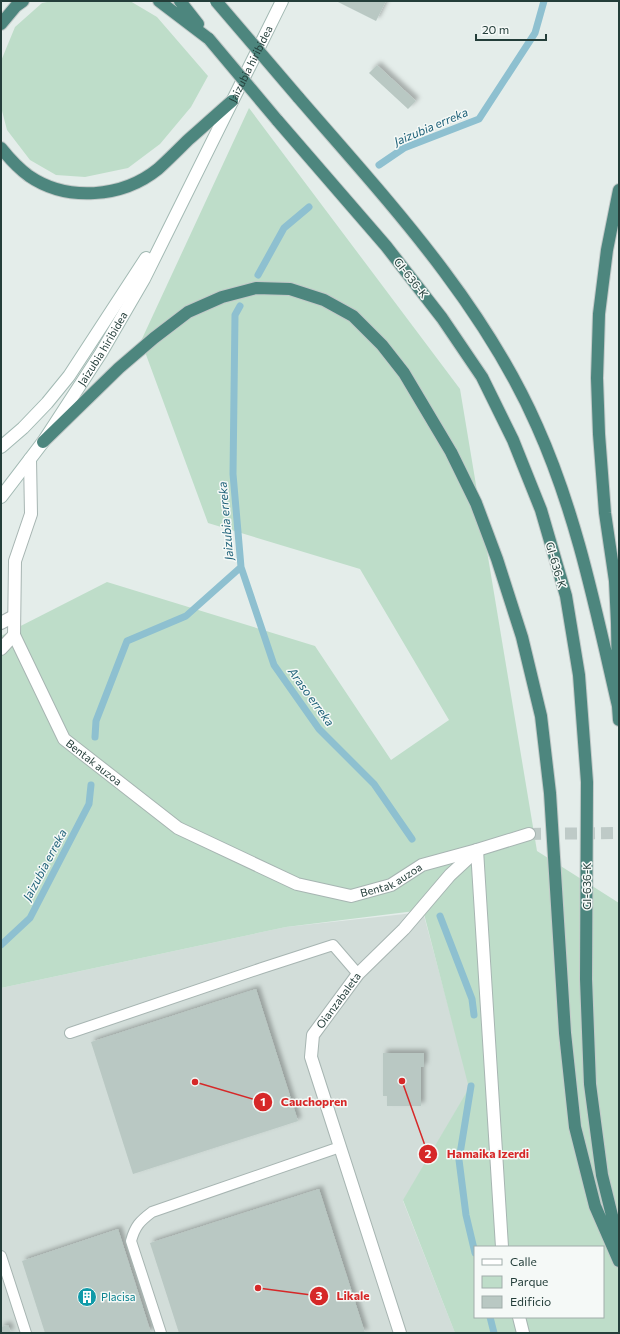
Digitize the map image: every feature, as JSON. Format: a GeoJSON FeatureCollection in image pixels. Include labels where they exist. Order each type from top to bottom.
{"type":"FeatureCollection","features":[{"type":"Feature","properties":{"kind":"highway"},"geometry":{"type":"LineString","coordinates":[[1,24],[16,6],[23,1]]}},
{"type":"Feature","properties":{"kind":"highway"},"geometry":{"type":"LineString","coordinates":[[159,1],[209,39]]}},
{"type":"Feature","properties":{"kind":"highway","name":"GI-636-K"},"geometry":{"type":"LineString","coordinates":[[180,1],[209,39],[277,120],[386,246],[442,318],[482,377],[513,440],[541,510],[566,596],[580,675],[587,782],[586,979],[590,1084],[602,1175],[619,1244]]}},
{"type":"Feature","properties":{"kind":"highway"},"geometry":{"type":"LineString","coordinates":[[216,1],[409,226],[464,298],[504,360],[537,425],[564,494],[591,587],[618,706]]}},
{"type":"Feature","properties":{"kind":"highway"},"geometry":{"type":"LineString","coordinates":[[1,148],[14,164],[24,172],[47,185],[65,191],[85,194],[104,193],[135,183],[157,170],[203,126],[232,102]]}},
{"type":"Feature","properties":{"kind":"highway"},"geometry":{"type":"LineString","coordinates":[[619,190],[606,250],[599,314],[597,378],[605,513],[615,581],[619,720]]}},
{"type":"Feature","properties":{"kind":"highway"},"geometry":{"type":"LineString","coordinates":[[43,442],[119,368],[154,338],[188,312],[222,296],[256,288],[290,289],[324,300],[353,316],[382,345],[404,374],[451,452],[476,503],[497,559],[522,637],[541,716],[550,793],[564,1026],[575,1127],[595,1206],[619,1261]]}},
{"type":"Feature","properties":{"kind":"street","name":"Jaizubia hiribidea"},"geometry":{"type":"LineString","coordinates":[[1,497],[43,442],[101,353],[144,279],[282,1]]}},
{"type":"Feature","properties":{"kind":"street","name":"Jaizubia hiribidea"},"geometry":{"type":"LineString","coordinates":[[1,447],[28,423],[69,376],[136,276],[187,191]]}},
{"type":"Feature","properties":{"kind":"street","name":"Bentak auzoa"},"geometry":{"type":"LineString","coordinates":[[30,459],[31,514],[15,561],[14,635],[64,739],[178,828],[297,884],[351,896],[390,885],[422,865],[477,850]]}},
{"type":"Feature","properties":{"kind":"street"},"geometry":{"type":"LineString","coordinates":[[1,623],[14,616]]}},
{"type":"Feature","properties":{"kind":"street"},"geometry":{"type":"LineString","coordinates":[[1,649],[14,635]]}},
{"type":"Feature","properties":{"kind":"street","name":"Oianzabaleta"},"geometry":{"type":"LineString","coordinates":[[400,1333],[311,1057],[313,1035],[358,974],[404,929],[450,875],[477,850],[529,834]]}},
{"type":"Feature","properties":{"kind":"street"},"geometry":{"type":"LineString","coordinates":[[477,850],[502,1246]]}},
{"type":"Feature","properties":{"kind":"street"},"geometry":{"type":"LineString","coordinates":[[519,1318],[523,1333]]}},
{"type":"Feature","properties":{"kind":"lane"},"geometry":{"type":"LineString","coordinates":[[70,1033],[333,945],[358,974]]}},
{"type":"Feature","properties":{"kind":"lane"},"geometry":{"type":"LineString","coordinates":[[161,1333],[131,1241],[134,1230],[139,1222],[152,1212],[340,1147]]}},
{"type":"Feature","properties":{"kind":"lane"},"geometry":{"type":"LineString","coordinates":[[1,1256],[26,1333]]}},
{"type":"Feature","properties":{"kind":"shaded area"},"geometry":{"type":"Polygon","coordinates":[[[423,912],[470,1087],[403,1201],[455,1333],[1,1333],[1,988],[286,927],[423,912]]]}},
{"type":"Feature","properties":{"kind":"green space"},"geometry":{"type":"Polygon","coordinates":[[[52,1],[130,1],[157,17],[208,76],[191,107],[160,144],[128,168],[85,177],[56,175],[30,160],[7,130],[1,107],[1,61],[15,27],[42,3],[52,1]]]}},
{"type":"Feature","properties":{"kind":"green space"},"geometry":{"type":"Polygon","coordinates":[[[249,108],[460,389],[537,851],[619,903],[619,1333],[455,1333],[403,1200],[469,1088],[423,910],[286,927],[1,988],[1,636],[107,582],[315,646],[391,760],[449,720],[360,569],[208,523],[141,341],[249,108]]]}},
{"type":"Feature","properties":{"kind":"building"},"geometry":{"type":"Polygon","coordinates":[[[336,1],[386,1],[376,21],[336,1]]]}},
{"type":"Feature","properties":{"kind":"building"},"geometry":{"type":"Polygon","coordinates":[[[377,65],[416,101],[408,109],[369,73],[377,65]]]}},
{"type":"Feature","properties":{"kind":"building"},"geometry":{"type":"Polygon","coordinates":[[[256,989],[298,1121],[133,1174],[91,1042],[256,989]]]}},
{"type":"Feature","properties":{"kind":"building"},"geometry":{"type":"Polygon","coordinates":[[[383,1053],[424,1053],[424,1067],[421,1067],[421,1106],[387,1106],[387,1096],[383,1096],[383,1053]]]}},
{"type":"Feature","properties":{"kind":"building"},"geometry":{"type":"Polygon","coordinates":[[[319,1189],[365,1333],[179,1333],[150,1243],[319,1189]]]}},
{"type":"Feature","properties":{"kind":"building","name":"Placisa"},"geometry":{"type":"Polygon","coordinates":[[[118,1229],[151,1333],[45,1333],[22,1261],[118,1229]]]}},
{"type":"Feature","properties":{"kind":"building"},"geometry":{"type":"Polygon","coordinates":[[[8,1325],[11,1333],[1,1333],[1,1327],[8,1325]]]}},
{"type":"Feature","properties":{"kind":"waterway","name":"Jaizubia erreka"},"geometry":{"type":"LineString","coordinates":[[379,165],[404,148],[479,119],[535,33],[544,1]]}},
{"type":"Feature","properties":{"kind":"waterway","name":"Jaizubia erreka"},"geometry":{"type":"LineString","coordinates":[[258,275],[284,228],[309,207]]}},
{"type":"Feature","properties":{"kind":"waterway","name":"Jaizubia erreka"},"geometry":{"type":"LineString","coordinates":[[95,737],[96,721],[127,641],[186,616],[241,567],[233,474],[235,315],[240,306]]}},
{"type":"Feature","properties":{"kind":"waterway","name":"Araso erreka"},"geometry":{"type":"LineString","coordinates":[[241,567],[274,665],[319,729],[374,784],[412,839]]}},
{"type":"Feature","properties":{"kind":"waterway","name":"Jaizubia erreka"},"geometry":{"type":"LineString","coordinates":[[1,945],[30,918],[89,804],[91,785]]}},
{"type":"Feature","properties":{"kind":"waterway","name":"Araso erreka"},"geometry":{"type":"LineString","coordinates":[[440,916],[472,999],[474,1015]]}},
{"type":"Feature","properties":{"kind":"waterway","name":"Araso erreka"},"geometry":{"type":"LineString","coordinates":[[471,1086],[459,1160],[466,1215],[474,1249]]}},
{"type":"Feature","properties":{"kind":"waterway","name":"Araso erreka"},"geometry":{"type":"LineString","coordinates":[[490,1318],[494,1333]]}},
{"type":"Feature","properties":{"kind":"tunnel"},"geometry":{"type":"LineString","coordinates":[[529,834],[619,833]]}},
{"type":"Feature","properties":{"kind":"place","name":"Hamaika Izerdi"},"geometry":{"type":"Point","coordinates":[402,1081]}},
{"type":"Feature","properties":{"kind":"place","name":"Cauchopren"},"geometry":{"type":"Point","coordinates":[195,1082]}},
{"type":"Feature","properties":{"kind":"place","name":"Likale"},"geometry":{"type":"Point","coordinates":[258,1288]}},
{"type":"Feature","properties":{"kind":"place","name":"Placisa"},"geometry":{"type":"Point","coordinates":[87,1297]}}]}
